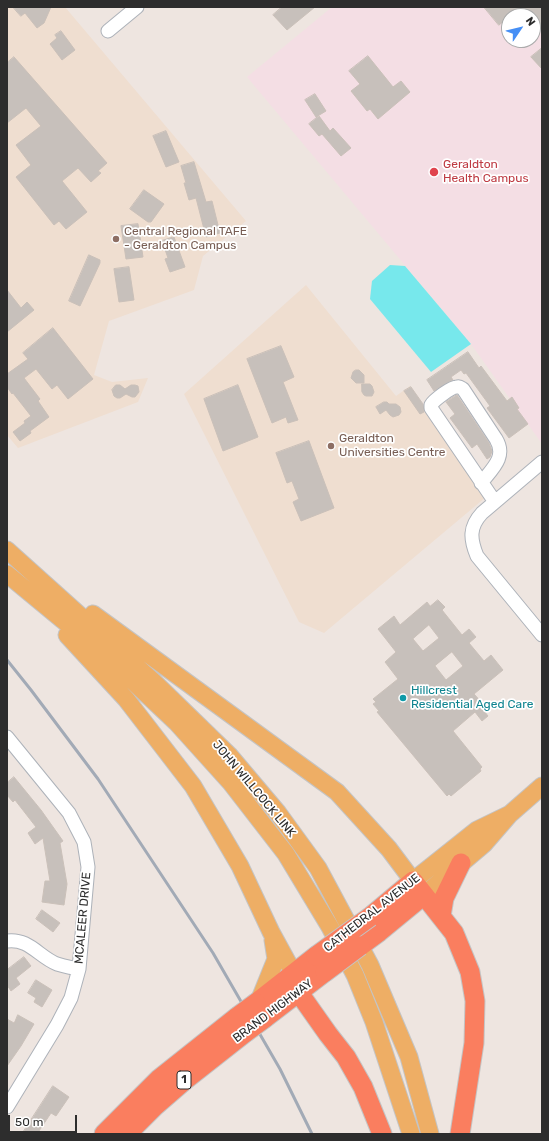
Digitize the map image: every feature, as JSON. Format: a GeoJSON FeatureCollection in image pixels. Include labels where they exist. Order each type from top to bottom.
{"type":"FeatureCollection","features":[{"type":"Feature","properties":{"kind":"highway"},"geometry":{"type":"LineString","coordinates":[[441,916],[444,898],[461,863]]}},
{"type":"Feature","properties":{"kind":"highway"},"geometry":{"type":"LineString","coordinates":[[418,888],[454,934],[470,972],[475,1001],[474,1043],[460,1134]]}},
{"type":"Feature","properties":{"kind":"highway","name":"CATHEDRAL AVENUE"},"geometry":{"type":"LineString","coordinates":[[241,1024],[263,1008],[294,974],[320,964],[374,924],[418,888]]}},
{"type":"Feature","properties":{"kind":"highway","name":"BRAND HIGHWAY"},"geometry":{"type":"LineString","coordinates":[[263,1008],[300,992],[320,964]]}},
{"type":"Feature","properties":{"kind":"highway"},"geometry":{"type":"LineString","coordinates":[[294,974],[300,992],[328,1034],[346,1057],[363,1088],[382,1134]]}},
{"type":"Feature","properties":{"kind":"highway"},"geometry":{"type":"LineString","coordinates":[[263,1008],[285,1008],[295,1011],[328,1034]]}},
{"type":"Feature","properties":{"kind":"highway","name":"BRAND HIGHWAY"},"geometry":{"type":"LineString","coordinates":[[104,1134],[159,1079],[241,1024]]}},
{"type":"Feature","properties":{"kind":"highway","name":"BRAND HIGHWAY"},"geometry":{"type":"LineString","coordinates":[[127,1134],[155,1106],[185,1080],[241,1024]]}},
{"type":"Feature","properties":{"kind":"main road"},"geometry":{"type":"LineString","coordinates":[[7,546],[72,598],[337,792],[388,849],[418,888]]}},
{"type":"Feature","properties":{"kind":"main road","name":"JOHN WILLCOCK LINK"},"geometry":{"type":"LineString","coordinates":[[7,550],[154,682],[229,756],[278,813],[318,868],[370,965],[409,1057],[430,1134]]}},
{"type":"Feature","properties":{"kind":"main road"},"geometry":{"type":"LineString","coordinates":[[7,575],[60,627],[126,699],[193,786],[240,866],[271,932],[294,974]]}},
{"type":"Feature","properties":{"kind":"main road","name":"JOHN WILLCOCK LINK"},"geometry":{"type":"LineString","coordinates":[[7,575],[105,655],[176,722],[231,783],[286,854],[330,927],[355,975],[374,1022],[411,1134]]}},
{"type":"Feature","properties":{"kind":"main road","name":"CATHEDRAL AVENUE"},"geometry":{"type":"LineString","coordinates":[[418,888],[461,863],[484,844],[510,814],[542,786]]}},
{"type":"Feature","properties":{"kind":"main road","name":"CATHEDRAL AVENUE"},"geometry":{"type":"LineString","coordinates":[[418,888],[432,866],[477,830],[510,814]]}},
{"type":"Feature","properties":{"kind":"main road"},"geometry":{"type":"LineString","coordinates":[[388,849],[417,865],[432,866]]}},
{"type":"Feature","properties":{"kind":"main road"},"geometry":{"type":"LineString","coordinates":[[263,1008],[276,959],[271,932]]}},
{"type":"Feature","properties":{"kind":"street"},"geometry":{"type":"LineString","coordinates":[[108,32],[137,7]]}},
{"type":"Feature","properties":{"kind":"street"},"geometry":{"type":"LineString","coordinates":[[481,483],[500,457],[500,448],[496,439],[463,389],[455,387],[435,400],[431,408],[481,483],[495,502]]}},
{"type":"Feature","properties":{"kind":"street"},"geometry":{"type":"LineString","coordinates":[[542,462],[476,520],[472,532],[472,543],[477,556],[542,635]]}},
{"type":"Feature","properties":{"kind":"street","name":"MCALEER DRIVE"},"geometry":{"type":"LineString","coordinates":[[7,737],[11,751],[69,813],[84,842],[88,867],[79,970],[71,998],[58,1025],[7,1107]]}},
{"type":"Feature","properties":{"kind":"street"},"geometry":{"type":"LineString","coordinates":[[7,941],[16,940],[26,943],[56,964],[79,970]]}},
{"type":"Feature","properties":{"kind":"shaded area","name":"Central Regional TAFE - Geraldton Campus"},"geometry":{"type":"Polygon","coordinates":[[[7,7],[65,7],[246,221],[203,256],[194,290],[109,321],[94,375],[112,382],[148,378],[138,402],[18,448],[7,435],[7,7]]]}},
{"type":"Feature","properties":{"kind":"shaded area","name":"Geraldton Health Campus"},"geometry":{"type":"Polygon","coordinates":[[[332,7],[542,7],[542,444],[471,344],[247,77],[332,7]]]}},
{"type":"Feature","properties":{"kind":"shaded area","name":"Geraldton Universities Centre"},"geometry":{"type":"Polygon","coordinates":[[[306,285],[396,396],[410,386],[486,497],[324,633],[299,622],[184,394],[306,285]]]}},
{"type":"Feature","properties":{"kind":"water"},"geometry":{"type":"Polygon","coordinates":[[[390,265],[405,266],[471,344],[431,372],[370,299],[372,281],[390,265]]]}},
{"type":"Feature","properties":{"kind":"building"},"geometry":{"type":"Polygon","coordinates":[[[13,7],[51,7],[44,23],[37,28],[25,13],[21,16],[13,7]]]}},
{"type":"Feature","properties":{"kind":"building"},"geometry":{"type":"Polygon","coordinates":[[[282,7],[315,7],[287,30],[273,15],[282,7]]]}},
{"type":"Feature","properties":{"kind":"building"},"geometry":{"type":"Polygon","coordinates":[[[484,7],[521,7],[501,8],[501,23],[499,25],[484,7]]]}},
{"type":"Feature","properties":{"kind":"building"},"geometry":{"type":"Polygon","coordinates":[[[523,7],[542,7],[542,29],[541,8],[523,7]]]}},
{"type":"Feature","properties":{"kind":"building"},"geometry":{"type":"Polygon","coordinates":[[[61,31],[75,50],[62,60],[50,44],[57,38],[55,35],[61,31]]]}},
{"type":"Feature","properties":{"kind":"building"},"geometry":{"type":"Polygon","coordinates":[[[542,48],[542,69],[531,57],[542,48]]]}},
{"type":"Feature","properties":{"kind":"building"},"geometry":{"type":"Polygon","coordinates":[[[368,56],[393,87],[401,81],[410,92],[378,119],[370,109],[367,111],[351,91],[360,84],[349,71],[368,56]]]}},
{"type":"Feature","properties":{"kind":"building"},"geometry":{"type":"Polygon","coordinates":[[[14,57],[107,163],[98,171],[101,173],[91,182],[78,168],[62,181],[87,212],[66,229],[59,221],[54,225],[16,177],[31,165],[16,145],[41,126],[26,108],[7,123],[7,63],[14,57]]]}},
{"type":"Feature","properties":{"kind":"building"},"geometry":{"type":"Polygon","coordinates":[[[315,94],[326,111],[316,117],[305,100],[315,94]]]}},
{"type":"Feature","properties":{"kind":"building"},"geometry":{"type":"Polygon","coordinates":[[[319,116],[330,131],[333,128],[351,148],[341,156],[322,134],[319,136],[309,124],[319,116]]]}},
{"type":"Feature","properties":{"kind":"building"},"geometry":{"type":"Polygon","coordinates":[[[166,131],[179,162],[166,167],[153,136],[166,131]]]}},
{"type":"Feature","properties":{"kind":"building"},"geometry":{"type":"Polygon","coordinates":[[[194,162],[206,202],[212,201],[220,233],[206,237],[196,198],[189,200],[181,166],[194,162]]]}},
{"type":"Feature","properties":{"kind":"building"},"geometry":{"type":"Polygon","coordinates":[[[144,190],[164,204],[151,222],[148,222],[130,209],[144,190]]]}},
{"type":"Feature","properties":{"kind":"building"},"geometry":{"type":"Polygon","coordinates":[[[138,224],[143,257],[126,259],[121,226],[138,224]]]}},
{"type":"Feature","properties":{"kind":"building"},"geometry":{"type":"Polygon","coordinates":[[[174,237],[185,267],[170,272],[165,259],[168,258],[162,241],[174,237]]]}},
{"type":"Feature","properties":{"kind":"building"},"geometry":{"type":"Polygon","coordinates":[[[89,255],[100,260],[100,263],[80,306],[69,301],[89,255]]]}},
{"type":"Feature","properties":{"kind":"building"},"geometry":{"type":"Polygon","coordinates":[[[129,267],[134,300],[119,302],[114,269],[129,267]]]}},
{"type":"Feature","properties":{"kind":"building"},"geometry":{"type":"Polygon","coordinates":[[[7,290],[21,308],[27,302],[34,310],[7,332],[7,290]]]}},
{"type":"Feature","properties":{"kind":"building"},"geometry":{"type":"Polygon","coordinates":[[[53,328],[93,379],[68,399],[57,385],[52,389],[36,369],[24,378],[40,399],[38,401],[49,417],[30,431],[31,433],[20,441],[13,432],[25,423],[24,421],[31,416],[7,387],[7,374],[28,359],[23,353],[53,328]]]}},
{"type":"Feature","properties":{"kind":"building"},"geometry":{"type":"Polygon","coordinates":[[[281,346],[294,377],[283,382],[298,420],[288,423],[286,417],[272,423],[247,359],[281,346]]]}},
{"type":"Feature","properties":{"kind":"building"},"geometry":{"type":"Polygon","coordinates":[[[468,352],[479,368],[481,366],[507,401],[512,397],[519,408],[517,409],[528,424],[509,438],[487,408],[490,406],[466,373],[464,374],[461,370],[451,377],[453,380],[434,391],[427,380],[468,352]]]}},
{"type":"Feature","properties":{"kind":"building"},"geometry":{"type":"Polygon","coordinates":[[[359,370],[364,375],[364,383],[356,383],[351,378],[353,372],[359,370]]]}},
{"type":"Feature","properties":{"kind":"building"},"geometry":{"type":"Polygon","coordinates":[[[362,384],[370,384],[372,386],[374,392],[372,396],[364,395],[362,392],[362,384]]]}},
{"type":"Feature","properties":{"kind":"building"},"geometry":{"type":"Polygon","coordinates":[[[116,385],[120,385],[125,389],[131,385],[135,385],[138,386],[139,392],[135,397],[126,394],[120,398],[117,398],[114,396],[112,390],[116,385]]]}},
{"type":"Feature","properties":{"kind":"building"},"geometry":{"type":"Polygon","coordinates":[[[238,385],[258,437],[223,451],[204,399],[238,385]]]}},
{"type":"Feature","properties":{"kind":"building"},"geometry":{"type":"Polygon","coordinates":[[[411,387],[423,404],[424,412],[420,414],[404,391],[411,387]]]}},
{"type":"Feature","properties":{"kind":"building"},"geometry":{"type":"Polygon","coordinates":[[[457,395],[489,443],[492,451],[490,457],[487,459],[477,444],[472,448],[450,418],[455,414],[446,402],[457,395]]]}},
{"type":"Feature","properties":{"kind":"building"},"geometry":{"type":"Polygon","coordinates":[[[384,402],[396,404],[400,407],[401,412],[399,415],[393,417],[386,410],[380,414],[376,407],[384,402]]]}},
{"type":"Feature","properties":{"kind":"building"},"geometry":{"type":"Polygon","coordinates":[[[309,441],[334,508],[301,521],[293,502],[299,499],[292,481],[287,483],[276,453],[309,441]]]}},
{"type":"Feature","properties":{"kind":"building","name":"Hillcrest Residential Aged Care"},"geometry":{"type":"Polygon","coordinates":[[[438,600],[445,607],[442,610],[462,635],[469,629],[476,637],[469,643],[484,661],[491,655],[503,670],[474,694],[484,705],[481,707],[488,716],[482,721],[475,712],[453,731],[482,767],[480,769],[481,771],[451,796],[449,794],[447,796],[377,712],[379,711],[373,704],[376,702],[373,699],[398,679],[385,662],[396,652],[378,629],[394,616],[400,625],[427,602],[430,606],[438,600]],[[429,625],[413,639],[423,651],[439,638],[429,625]],[[452,652],[435,666],[446,680],[463,666],[452,652]]]}},
{"type":"Feature","properties":{"kind":"building"},"geometry":{"type":"Polygon","coordinates":[[[14,777],[41,810],[63,841],[60,843],[67,884],[64,905],[42,902],[45,881],[50,881],[43,838],[35,844],[28,833],[36,827],[15,800],[13,802],[7,795],[7,783],[14,777]]]}},
{"type":"Feature","properties":{"kind":"building"},"geometry":{"type":"Polygon","coordinates":[[[42,910],[60,923],[53,932],[36,919],[42,910]]]}},
{"type":"Feature","properties":{"kind":"building"},"geometry":{"type":"Polygon","coordinates":[[[24,957],[31,966],[16,978],[20,984],[11,991],[7,985],[7,970],[24,957]]]}},
{"type":"Feature","properties":{"kind":"building"},"geometry":{"type":"Polygon","coordinates":[[[36,980],[52,990],[42,1007],[34,1002],[36,998],[28,993],[36,980]]]}},
{"type":"Feature","properties":{"kind":"building"},"geometry":{"type":"Polygon","coordinates":[[[18,1015],[34,1024],[7,1066],[7,1019],[14,1023],[18,1015]]]}},
{"type":"Feature","properties":{"kind":"building"},"geometry":{"type":"Polygon","coordinates":[[[53,1086],[69,1097],[56,1116],[51,1113],[37,1134],[22,1134],[53,1086]]]}},
{"type":"Feature","properties":{"kind":"railway"},"geometry":{"type":"LineString","coordinates":[[7,660],[98,779],[213,953],[280,1069],[312,1134]]}},
{"type":"Feature","properties":{"kind":"place","name":"Geraldton Health Campus"},"geometry":{"type":"Point","coordinates":[434,172]}},
{"type":"Feature","properties":{"kind":"place","name":"Central Regional TAFE - Geraldton Campus"},"geometry":{"type":"Point","coordinates":[116,239]}},
{"type":"Feature","properties":{"kind":"place","name":"Geraldton Universities Centre"},"geometry":{"type":"Point","coordinates":[331,446]}},
{"type":"Feature","properties":{"kind":"place","name":"Hillcrest Residential Aged Care"},"geometry":{"type":"Point","coordinates":[403,698]}}]}
